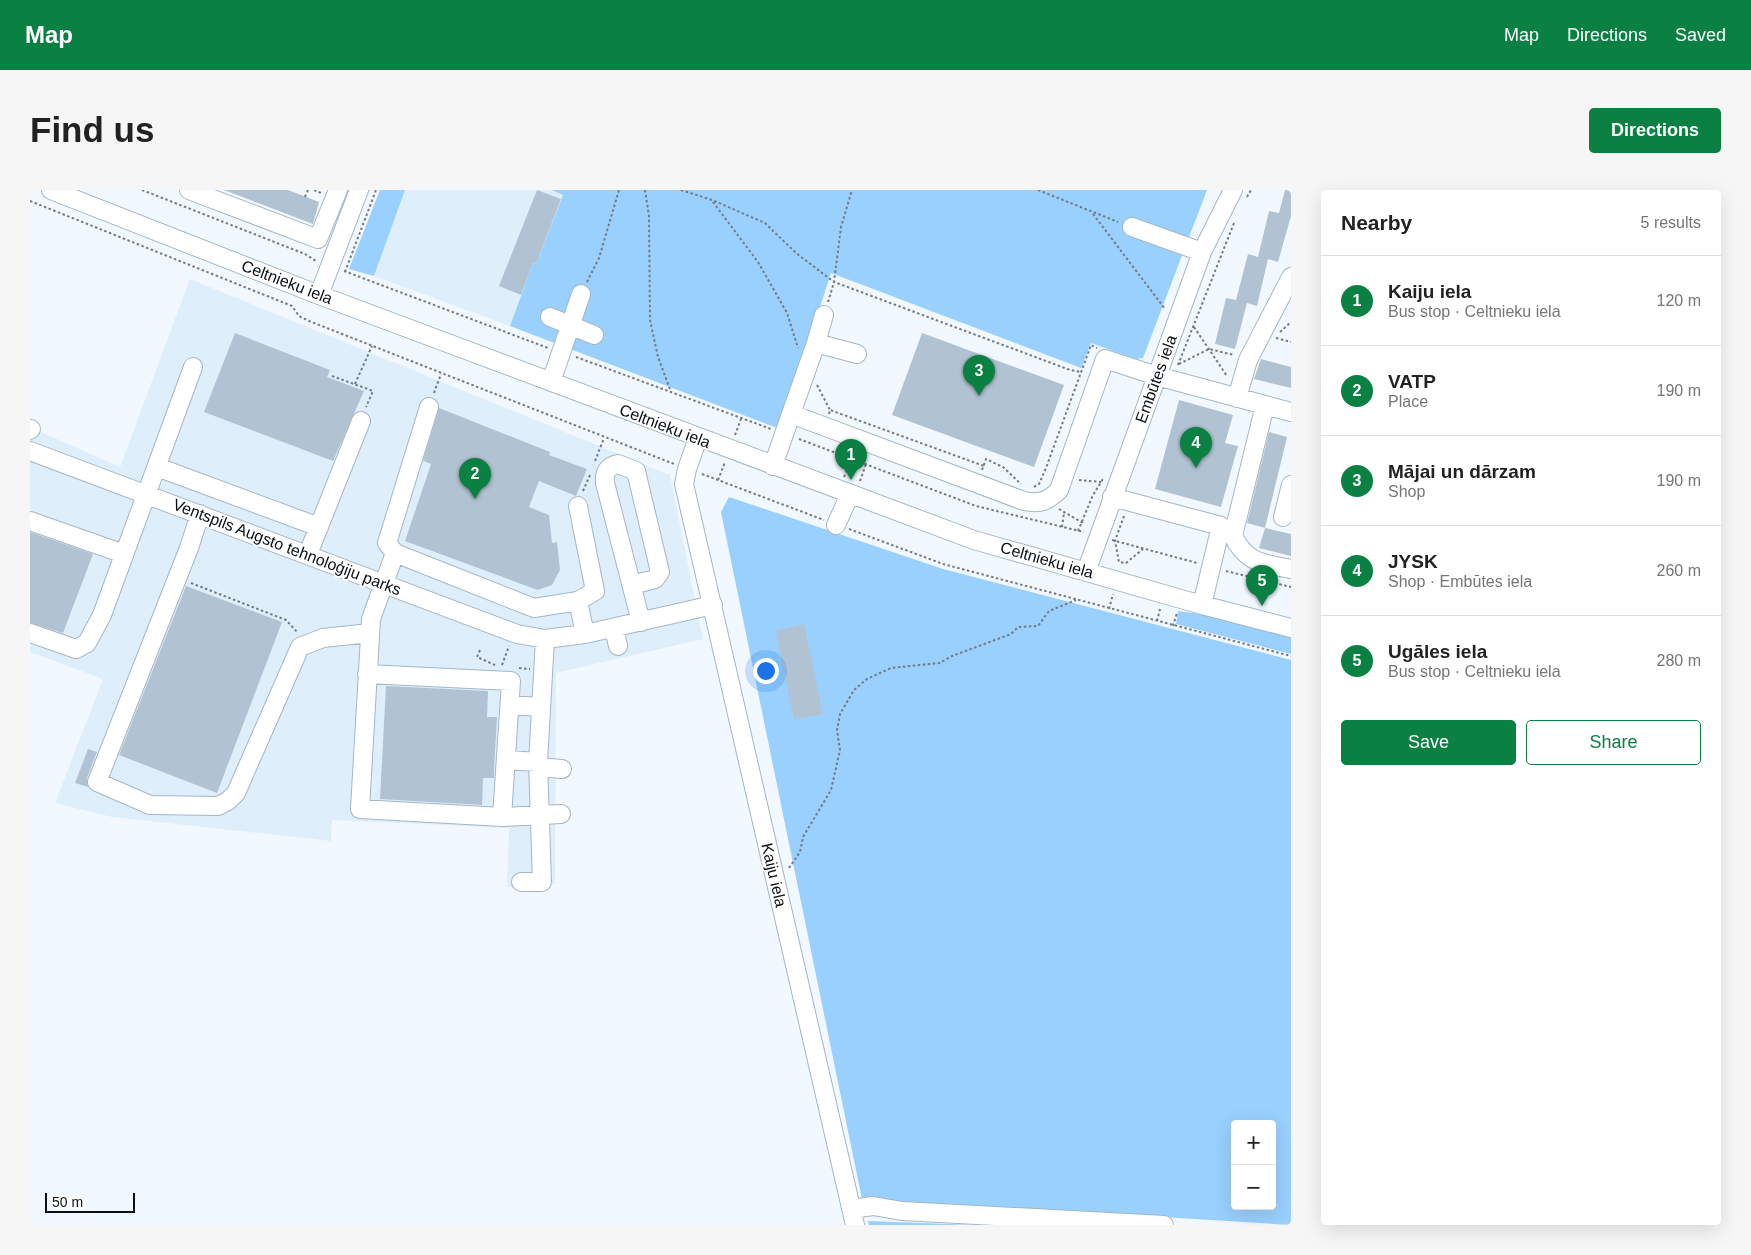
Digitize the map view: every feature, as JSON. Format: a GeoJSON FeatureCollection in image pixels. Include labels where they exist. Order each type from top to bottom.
{"type":"FeatureCollection","features":[{"type":"Feature","properties":{"kind":"street","name":"Celtnieku iela"},"geometry":{"type":"LineString","coordinates":[[51,190],[319,295],[773,466],[854,485],[974,540],[1202,605],[1291,628]]}},
{"type":"Feature","properties":{"kind":"street"},"geometry":{"type":"LineString","coordinates":[[189,190],[318,239],[338,190]]}},
{"type":"Feature","properties":{"kind":"street"},"geometry":{"type":"LineString","coordinates":[[319,295],[337,269],[359,190]]}},
{"type":"Feature","properties":{"kind":"street","name":"Embūtes iela"},"geometry":{"type":"LineString","coordinates":[[1086,572],[1107,538],[1169,374],[1202,252],[1238,196]]}},
{"type":"Feature","properties":{"kind":"street"},"geometry":{"type":"LineString","coordinates":[[1143,226],[1202,252]]}},
{"type":"Feature","properties":{"kind":"street"},"geometry":{"type":"LineString","coordinates":[[1237,398],[1248,360],[1291,276]]}},
{"type":"Feature","properties":{"kind":"street"},"geometry":{"type":"LineString","coordinates":[[551,382],[581,294]]}},
{"type":"Feature","properties":{"kind":"street"},"geometry":{"type":"LineString","coordinates":[[773,466],[824,315]]}},
{"type":"Feature","properties":{"kind":"street"},"geometry":{"type":"LineString","coordinates":[[550,318],[594,335]]}},
{"type":"Feature","properties":{"kind":"street"},"geometry":{"type":"LineString","coordinates":[[816,343],[857,354]]}},
{"type":"Feature","properties":{"kind":"street"},"geometry":{"type":"LineString","coordinates":[[791,414],[827,418],[977,483],[1024,501],[1038,503],[1050,499],[1059,490],[1105,359],[1169,374],[1237,398],[1291,412]]}},
{"type":"Feature","properties":{"kind":"street"},"geometry":{"type":"LineString","coordinates":[[30,633],[76,649],[87,643],[102,615],[194,367]]}},
{"type":"Feature","properties":{"kind":"street"},"geometry":{"type":"LineString","coordinates":[[1264,405],[1233,536],[1240,551],[1255,561],[1291,569]]}},
{"type":"Feature","properties":{"kind":"street"},"geometry":{"type":"LineString","coordinates":[[429,407],[387,544],[395,553],[534,608],[578,601],[596,591],[578,506]]}},
{"type":"Feature","properties":{"kind":"street"},"geometry":{"type":"LineString","coordinates":[[308,554],[361,421]]}},
{"type":"Feature","properties":{"kind":"street","name":"Kaiju iela"},"geometry":{"type":"LineString","coordinates":[[698,438],[684,484],[853,1217]]}},
{"type":"Feature","properties":{"kind":"street","name":"Ventspils Augsto tehnoloģiju parks"},"geometry":{"type":"LineString","coordinates":[[30,451],[517,634],[545,639],[585,634],[712,605]]}},
{"type":"Feature","properties":{"kind":"street"},"geometry":{"type":"LineString","coordinates":[[632,585],[655,579],[660,572],[636,471],[618,464],[612,465],[604,474],[641,622]]}},
{"type":"Feature","properties":{"kind":"street"},"geometry":{"type":"LineString","coordinates":[[157,467],[320,527]]}},
{"type":"Feature","properties":{"kind":"street"},"geometry":{"type":"LineString","coordinates":[[836,524],[854,485]]}},
{"type":"Feature","properties":{"kind":"street"},"geometry":{"type":"LineString","coordinates":[[1283,517],[1291,486]]}},
{"type":"Feature","properties":{"kind":"street"},"geometry":{"type":"LineString","coordinates":[[1120,500],[1221,526],[1202,605]]}},
{"type":"Feature","properties":{"kind":"street"},"geometry":{"type":"LineString","coordinates":[[200,514],[189,548],[97,782],[150,805],[218,806],[228,801],[236,793],[300,647],[323,638],[370,633]]}},
{"type":"Feature","properties":{"kind":"street"},"geometry":{"type":"LineString","coordinates":[[30,521],[124,554]]}},
{"type":"Feature","properties":{"kind":"street"},"geometry":{"type":"LineString","coordinates":[[395,553],[371,619],[360,809],[502,817],[561,814]]}},
{"type":"Feature","properties":{"kind":"street"},"geometry":{"type":"LineString","coordinates":[[578,601],[585,634]]}},
{"type":"Feature","properties":{"kind":"street"},"geometry":{"type":"LineString","coordinates":[[614,628],[618,646]]}},
{"type":"Feature","properties":{"kind":"street"},"geometry":{"type":"LineString","coordinates":[[521,882],[542,882],[538,765],[545,639]]}},
{"type":"Feature","properties":{"kind":"street"},"geometry":{"type":"LineString","coordinates":[[367,674],[511,682],[502,817]]}},
{"type":"Feature","properties":{"kind":"street"},"geometry":{"type":"LineString","coordinates":[[510,705],[541,707]]}},
{"type":"Feature","properties":{"kind":"street"},"geometry":{"type":"LineString","coordinates":[[506,760],[562,769]]}},
{"type":"Feature","properties":{"kind":"street"},"geometry":{"type":"LineString","coordinates":[[853,1217],[873,1206],[902,1211],[1164,1225]]}},
{"type":"Feature","properties":{"kind":"path"},"geometry":{"type":"LineString","coordinates":[[142,190],[305,254],[337,269],[976,506],[1107,538],[1291,588]]}},
{"type":"Feature","properties":{"kind":"path"},"geometry":{"type":"LineString","coordinates":[[305,197],[308,190]]}},
{"type":"Feature","properties":{"kind":"path"},"geometry":{"type":"LineString","coordinates":[[337,269],[376,190]]}},
{"type":"Feature","properties":{"kind":"path"},"geometry":{"type":"LineString","coordinates":[[581,294],[599,258],[619,190]]}},
{"type":"Feature","properties":{"kind":"path"},"geometry":{"type":"LineString","coordinates":[[645,190],[650,216],[650,320],[658,357],[671,392]]}},
{"type":"Feature","properties":{"kind":"path"},"geometry":{"type":"LineString","coordinates":[[681,190],[712,200],[765,223],[796,253],[834,282],[1070,370],[1081,372]]}},
{"type":"Feature","properties":{"kind":"path"},"geometry":{"type":"LineString","coordinates":[[824,315],[834,282],[841,227],[852,190]]}},
{"type":"Feature","properties":{"kind":"path"},"geometry":{"type":"LineString","coordinates":[[1038,190],[1093,214],[1143,226]]}},
{"type":"Feature","properties":{"kind":"path"},"geometry":{"type":"LineString","coordinates":[[1238,196],[1251,190]]}},
{"type":"Feature","properties":{"kind":"path"},"geometry":{"type":"LineString","coordinates":[[712,200],[762,270],[787,313],[793,338],[808,367],[827,418],[984,466]]}},
{"type":"Feature","properties":{"kind":"path"},"geometry":{"type":"LineString","coordinates":[[30,201],[292,306],[299,316],[308,321],[441,374],[687,469],[943,564],[1291,656]]}},
{"type":"Feature","properties":{"kind":"path"},"geometry":{"type":"LineString","coordinates":[[1093,214],[1166,309]]}},
{"type":"Feature","properties":{"kind":"path"},"geometry":{"type":"LineString","coordinates":[[1169,374],[1194,326],[1236,218]]}},
{"type":"Feature","properties":{"kind":"path"},"geometry":{"type":"LineString","coordinates":[[1194,326],[1230,380]]}},
{"type":"Feature","properties":{"kind":"path"},"geometry":{"type":"LineString","coordinates":[[1274,337],[1291,342]]}},
{"type":"Feature","properties":{"kind":"path"},"geometry":{"type":"LineString","coordinates":[[1030,487],[1039,484],[1046,468],[1091,345],[1100,348]]}},
{"type":"Feature","properties":{"kind":"path"},"geometry":{"type":"LineString","coordinates":[[355,384],[372,346]]}},
{"type":"Feature","properties":{"kind":"path"},"geometry":{"type":"LineString","coordinates":[[1169,374],[1209,349],[1237,355]]}},
{"type":"Feature","properties":{"kind":"path"},"geometry":{"type":"LineString","coordinates":[[429,407],[441,374]]}},
{"type":"Feature","properties":{"kind":"path"},"geometry":{"type":"LineString","coordinates":[[332,376],[373,391],[361,421]]}},
{"type":"Feature","properties":{"kind":"path"},"geometry":{"type":"LineString","coordinates":[[732,442],[741,418]]}},
{"type":"Feature","properties":{"kind":"path"},"geometry":{"type":"LineString","coordinates":[[718,480],[727,456]]}},
{"type":"Feature","properties":{"kind":"path"},"geometry":{"type":"LineString","coordinates":[[851,459],[844,477],[854,485],[866,464]]}},
{"type":"Feature","properties":{"kind":"path"},"geometry":{"type":"LineString","coordinates":[[977,483],[986,459],[1003,466],[1024,487]]}},
{"type":"Feature","properties":{"kind":"path"},"geometry":{"type":"LineString","coordinates":[[1078,531],[1093,495],[1105,475]]}},
{"type":"Feature","properties":{"kind":"path"},"geometry":{"type":"LineString","coordinates":[[1120,500],[1107,538],[1119,562],[1126,563],[1144,549]]}},
{"type":"Feature","properties":{"kind":"path"},"geometry":{"type":"LineString","coordinates":[[1062,527],[1064,513]]}},
{"type":"Feature","properties":{"kind":"path"},"geometry":{"type":"LineString","coordinates":[[187,581],[286,620],[307,643]]}},
{"type":"Feature","properties":{"kind":"path"},"geometry":{"type":"LineString","coordinates":[[787,870],[800,852],[803,837],[831,790],[840,750],[837,730],[840,714],[854,690],[867,679],[891,668],[940,663],[952,656],[1011,634],[1018,627],[1038,626],[1049,611],[1076,600]]}},
{"type":"Feature","properties":{"kind":"path"},"geometry":{"type":"LineString","coordinates":[[1157,621],[1161,608]]}},
{"type":"Feature","properties":{"kind":"path"},"geometry":{"type":"LineString","coordinates":[[1173,626],[1177,612]]}},
{"type":"Feature","properties":{"kind":"path"},"geometry":{"type":"LineString","coordinates":[[502,667],[510,642]]}},
{"type":"Feature","properties":{"kind":"path"},"geometry":{"type":"LineString","coordinates":[[480,650],[477,658],[509,668]]}},
{"type":"Feature","properties":{"kind":"path"},"geometry":{"type":"LineString","coordinates":[[517,668],[532,669]]}},
{"type":"Feature","properties":{"kind":"shaded area"},"geometry":{"type":"Polygon","coordinates":[[[380,190],[405,190],[374,276],[349,269],[380,190]]]}},
{"type":"Feature","properties":{"kind":"shaded area"},"geometry":{"type":"Polygon","coordinates":[[[405,190],[552,190],[563,194],[510,326],[374,276],[405,190]]]}},
{"type":"Feature","properties":{"kind":"shaded area"},"geometry":{"type":"Polygon","coordinates":[[[552,190],[1207,190],[1143,358],[1136,359],[1091,343],[1081,368],[831,273],[780,429],[510,326],[533,263],[536,264],[563,195],[552,190]]]}},
{"type":"Feature","properties":{"kind":"shaded area"},"geometry":{"type":"Polygon","coordinates":[[[190,279],[670,475],[703,639],[556,673],[555,884],[507,887],[509,828],[332,820],[331,841],[112,817],[55,803],[103,679],[30,652],[30,427],[120,467],[190,279]]]}},
{"type":"Feature","properties":{"kind":"shaded area"},"geometry":{"type":"Polygon","coordinates":[[[729,497],[943,569],[1291,660],[1291,1225],[1129,1215],[864,1209],[721,512],[729,497]]]}},
{"type":"Feature","properties":{"kind":"shaded area"},"geometry":{"type":"Polygon","coordinates":[[[1178,611],[1216,616],[1291,635],[1291,654],[1176,624],[1178,611]]]}},
{"type":"Feature","properties":{"kind":"shaded area"},"geometry":{"type":"Polygon","coordinates":[[[868,1221],[975,1225],[869,1225],[868,1221]]]}},
{"type":"Feature","properties":{"kind":"building"},"geometry":{"type":"Polygon","coordinates":[[[224,190],[288,190],[319,202],[313,224],[224,190]]]}},
{"type":"Feature","properties":{"kind":"building"},"geometry":{"type":"Polygon","coordinates":[[[537,190],[561,199],[536,264],[533,263],[521,295],[499,286],[537,190]]]}},
{"type":"Feature","properties":{"kind":"building"},"geometry":{"type":"Polygon","coordinates":[[[1285,190],[1291,190],[1291,216],[1278,262],[1268,259],[1257,306],[1247,303],[1235,349],[1215,344],[1226,298],[1236,300],[1248,254],[1258,257],[1269,211],[1279,213],[1285,190]]]}},
{"type":"Feature","properties":{"kind":"building"},"geometry":{"type":"Polygon","coordinates":[[[235,333],[330,370],[327,377],[364,391],[333,461],[204,412],[235,333]]]}},
{"type":"Feature","properties":{"kind":"building"},"geometry":{"type":"Polygon","coordinates":[[[922,333],[1064,385],[1034,467],[892,415],[922,333]]]}},
{"type":"Feature","properties":{"kind":"building"},"geometry":{"type":"Polygon","coordinates":[[[1261,359],[1291,367],[1291,388],[1254,379],[1261,359]]]}},
{"type":"Feature","properties":{"kind":"building"},"geometry":{"type":"Polygon","coordinates":[[[1179,400],[1233,415],[1225,443],[1238,446],[1221,507],[1155,489],[1179,400]]]}},
{"type":"Feature","properties":{"kind":"building"},"geometry":{"type":"Polygon","coordinates":[[[439,408],[550,452],[549,455],[587,469],[576,496],[539,481],[529,507],[549,515],[552,543],[557,542],[560,570],[552,585],[538,590],[405,541],[431,464],[423,461],[439,408]]]}},
{"type":"Feature","properties":{"kind":"building"},"geometry":{"type":"Polygon","coordinates":[[[1269,432],[1287,437],[1265,528],[1247,523],[1269,432]]]}},
{"type":"Feature","properties":{"kind":"building"},"geometry":{"type":"Polygon","coordinates":[[[1265,528],[1291,534],[1291,556],[1259,548],[1265,528]]]}},
{"type":"Feature","properties":{"kind":"building"},"geometry":{"type":"Polygon","coordinates":[[[30,532],[93,554],[63,633],[30,623],[30,532]]]}},
{"type":"Feature","properties":{"kind":"building"},"geometry":{"type":"Polygon","coordinates":[[[186,586],[282,622],[217,793],[119,755],[186,586]]]}},
{"type":"Feature","properties":{"kind":"building"},"geometry":{"type":"Polygon","coordinates":[[[804,624],[823,714],[794,720],[776,631],[804,624]]]}},
{"type":"Feature","properties":{"kind":"building"},"geometry":{"type":"Polygon","coordinates":[[[386,686],[488,691],[487,717],[497,717],[494,778],[483,778],[482,805],[380,799],[386,686]]]}},
{"type":"Feature","properties":{"kind":"building"},"geometry":{"type":"Polygon","coordinates":[[[88,749],[97,752],[87,778],[88,787],[75,783],[88,749]]]}},
{"type":"Feature","properties":{"kind":"place","name":"Mājai un dārzam"},"geometry":{"type":"Point","coordinates":[979,396]}},
{"type":"Feature","properties":{"kind":"place","name":"JYSK"},"geometry":{"type":"Point","coordinates":[1196,468]}},
{"type":"Feature","properties":{"kind":"place","name":"Kaiju iela"},"geometry":{"type":"Point","coordinates":[851,480]}},
{"type":"Feature","properties":{"kind":"place","name":"VATP"},"geometry":{"type":"Point","coordinates":[475,499]}},
{"type":"Feature","properties":{"kind":"place","name":"Ugāles iela"},"geometry":{"type":"Point","coordinates":[1262,606]}}]}
